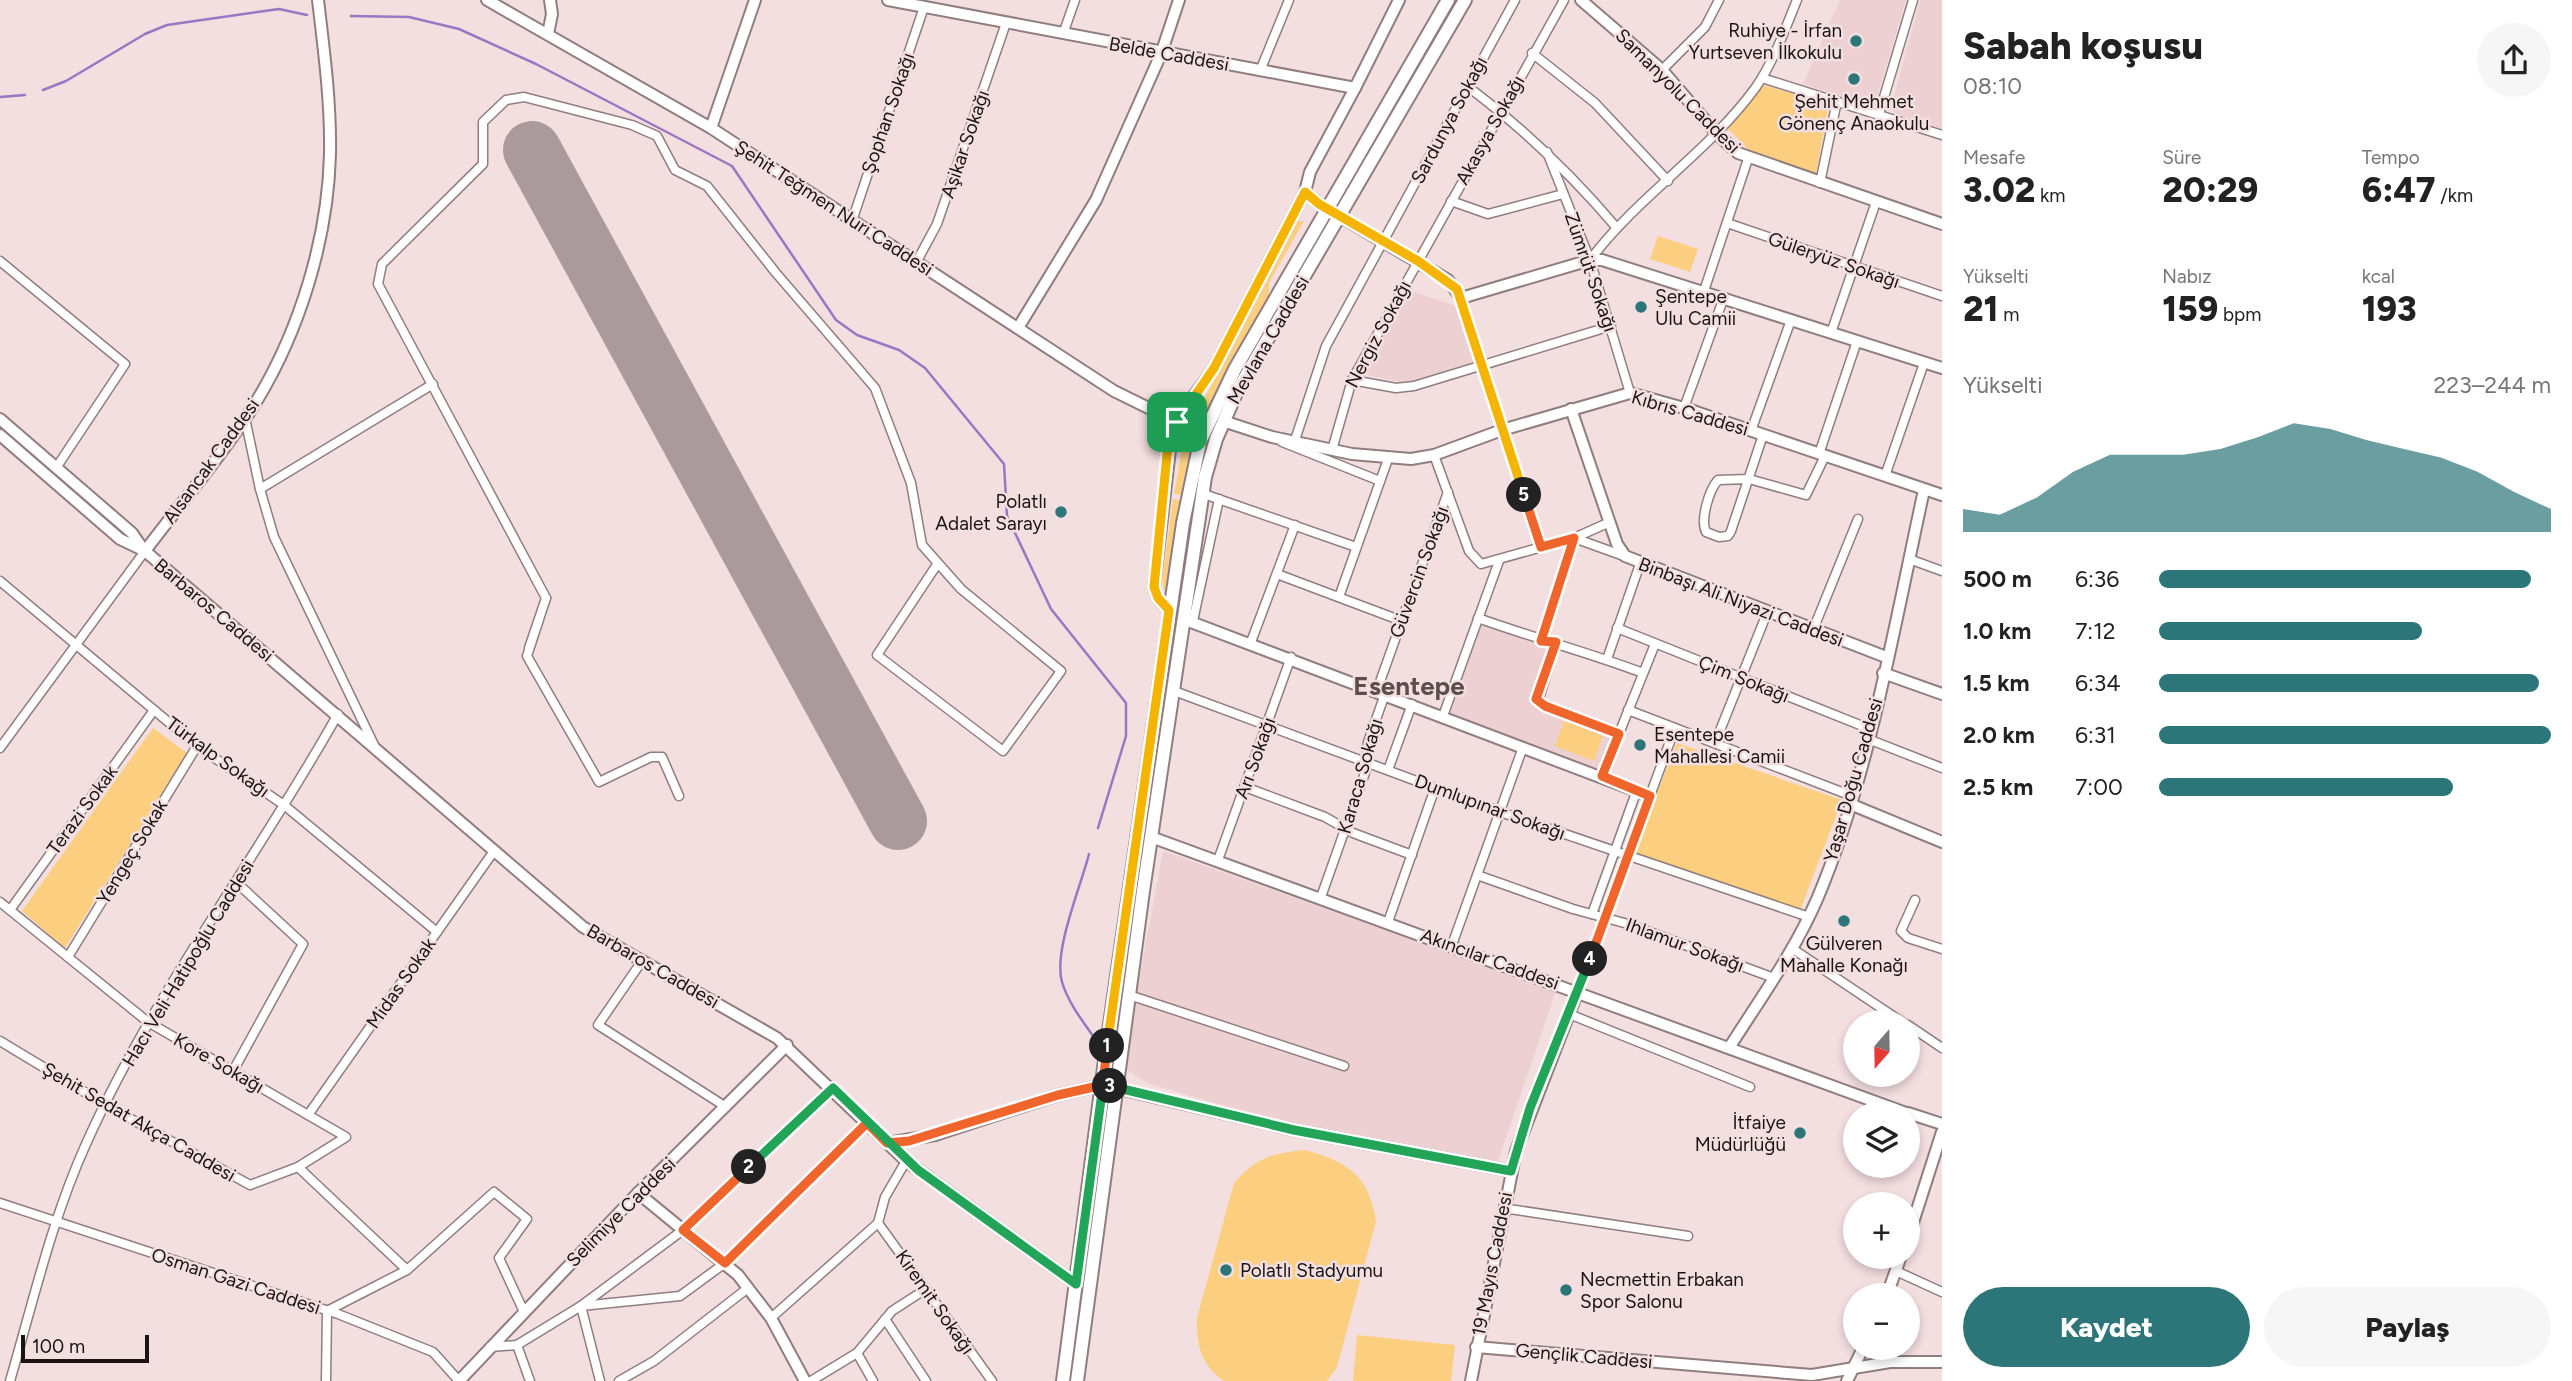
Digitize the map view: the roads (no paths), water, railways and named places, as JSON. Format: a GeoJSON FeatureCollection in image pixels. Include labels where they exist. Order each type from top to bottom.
{"type":"FeatureCollection","features":[{"type":"Feature","properties":{"kind":"main road","name":"Mevlana Caddesi"},"geometry":{"type":"LineString","coordinates":[[1063,1381],[1076,1284],[1109,1086],[1129,995],[1174,691],[1188,620],[1201,493],[1223,421],[1448,0]]}},
{"type":"Feature","properties":{"kind":"main road","name":"Mevlana Caddesi"},"geometry":{"type":"LineString","coordinates":[[1077,1381],[1109,1086],[1169,610],[1191,477],[1206,427],[1236,369],[1465,0]]}},
{"type":"Feature","properties":{"kind":"street","name":"Alsancak Caddesi"},"geometry":{"type":"LineString","coordinates":[[145,551],[246,418],[269,379],[298,312],[323,226],[330,131],[318,0]]}},
{"type":"Feature","properties":{"kind":"street","name":"Şehit Teğmen Nuri Caddesi"},"geometry":{"type":"LineString","coordinates":[[487,0],[711,128],[853,218],[1114,391],[1177,422]]}},
{"type":"Feature","properties":{"kind":"street"},"geometry":{"type":"LineString","coordinates":[[548,34],[552,14],[550,0]]}},
{"type":"Feature","properties":{"kind":"street"},"geometry":{"type":"LineString","coordinates":[[711,128],[755,0]]}},
{"type":"Feature","properties":{"kind":"street","name":"Belde Caddesi"},"geometry":{"type":"LineString","coordinates":[[888,0],[1161,54],[1355,88]]}},
{"type":"Feature","properties":{"kind":"street"},"geometry":{"type":"LineString","coordinates":[[1063,34],[1075,0]]}},
{"type":"Feature","properties":{"kind":"street"},"geometry":{"type":"LineString","coordinates":[[1018,328],[1096,200],[1161,54],[1179,0]]}},
{"type":"Feature","properties":{"kind":"street"},"geometry":{"type":"LineString","coordinates":[[1260,71],[1289,0]]}},
{"type":"Feature","properties":{"kind":"street"},"geometry":{"type":"LineString","coordinates":[[1169,610],[1158,598],[1154,587],[1168,445],[1177,422],[1214,368],[1305,192],[1310,172],[1399,0]]}},
{"type":"Feature","properties":{"kind":"street","name":"Sardunya Sokağı"},"geometry":{"type":"LineString","coordinates":[[1295,440],[1320,358],[1515,0]]}},
{"type":"Feature","properties":{"kind":"street","name":"Akasya Sokağı"},"geometry":{"type":"LineString","coordinates":[[1418,261],[1532,52],[1564,0]]}},
{"type":"Feature","properties":{"kind":"street","name":"Samanyolu Caddesi"},"geometry":{"type":"LineString","coordinates":[[1581,0],[1662,70],[1717,134],[1748,159],[1942,224]]}},
{"type":"Feature","properties":{"kind":"street"},"geometry":{"type":"LineString","coordinates":[[1662,70],[1705,27],[1719,0]]}},
{"type":"Feature","properties":{"kind":"street"},"geometry":{"type":"LineString","coordinates":[[1590,260],[1616,227],[1717,134],[1762,78],[1797,0]]}},
{"type":"Feature","properties":{"kind":"street"},"geometry":{"type":"LineString","coordinates":[[1879,114],[1913,0]]}},
{"type":"Feature","properties":{"kind":"street","name":"Şophan Sokağı"},"geometry":{"type":"LineString","coordinates":[[853,218],[924,7]]}},
{"type":"Feature","properties":{"kind":"street","name":"Aşikar Sokağı"},"geometry":{"type":"LineString","coordinates":[[916,261],[937,224],[1006,23]]}},
{"type":"Feature","properties":{"kind":"street"},"geometry":{"type":"LineString","coordinates":[[1532,52],[1595,103],[1668,181]]}},
{"type":"Feature","properties":{"kind":"street"},"geometry":{"type":"LineString","coordinates":[[1762,78],[1942,135]]}},
{"type":"Feature","properties":{"kind":"street"},"geometry":{"type":"LineString","coordinates":[[1467,86],[1500,110],[1547,152],[1616,227]]}},
{"type":"Feature","properties":{"kind":"street"},"geometry":{"type":"LineString","coordinates":[[679,796],[662,757],[651,757],[599,782],[527,656],[546,597],[378,285],[382,264],[483,164],[483,122],[506,100],[524,97],[632,125],[657,136],[676,170],[708,186],[775,273],[875,388],[911,482],[922,545],[938,563],[961,589],[1061,671],[1003,751],[877,655],[938,563]]}},
{"type":"Feature","properties":{"kind":"street"},"geometry":{"type":"LineString","coordinates":[[1820,183],[1838,101]]}},
{"type":"Feature","properties":{"kind":"street","name":"Zümrüt Sokağı"},"geometry":{"type":"LineString","coordinates":[[1547,152],[1590,260],[1630,393]]}},
{"type":"Feature","properties":{"kind":"street"},"geometry":{"type":"LineString","coordinates":[[1704,290],[1748,159]]}},
{"type":"Feature","properties":{"kind":"street"},"geometry":{"type":"LineString","coordinates":[[1305,192],[1448,280],[1461,298],[1541,547]]}},
{"type":"Feature","properties":{"kind":"street"},"geometry":{"type":"LineString","coordinates":[[1451,201],[1488,214],[1563,194]]}},
{"type":"Feature","properties":{"kind":"street"},"geometry":{"type":"LineString","coordinates":[[1831,333],[1875,202]]}},
{"type":"Feature","properties":{"kind":"street","name":"Güleryüz Sokağı"},"geometry":{"type":"LineString","coordinates":[[1727,223],[1942,296]]}},
{"type":"Feature","properties":{"kind":"street"},"geometry":{"type":"LineString","coordinates":[[1461,298],[1590,260],[1616,263],[1942,369]]}},
{"type":"Feature","properties":{"kind":"street"},"geometry":{"type":"LineString","coordinates":[[0,261],[125,364],[56,468]]}},
{"type":"Feature","properties":{"kind":"street","name":"Nergiz Sokağı"},"geometry":{"type":"LineString","coordinates":[[1332,450],[1352,380],[1418,261]]}},
{"type":"Feature","properties":{"kind":"street"},"geometry":{"type":"LineString","coordinates":[[1684,408],[1724,297]]}},
{"type":"Feature","properties":{"kind":"street"},"geometry":{"type":"LineString","coordinates":[[1751,431],[1791,320]]}},
{"type":"Feature","properties":{"kind":"street"},"geometry":{"type":"LineString","coordinates":[[1352,380],[1406,388],[1611,326]]}},
{"type":"Feature","properties":{"kind":"street"},"geometry":{"type":"LineString","coordinates":[[1763,435],[1748,479],[1728,536],[1719,537],[1706,532],[1703,525],[1714,484],[1722,478],[1748,479],[1806,495],[1822,455],[1857,341]]}},
{"type":"Feature","properties":{"kind":"street"},"geometry":{"type":"LineString","coordinates":[[1885,476],[1924,363]]}},
{"type":"Feature","properties":{"kind":"street"},"geometry":{"type":"LineString","coordinates":[[260,489],[433,384]]}},
{"type":"Feature","properties":{"kind":"street","name":"Kıbrıs Caddesi"},"geometry":{"type":"LineString","coordinates":[[1272,437],[1388,459],[1434,455],[1502,430],[1630,393],[1684,408],[1942,495]]}},
{"type":"Feature","properties":{"kind":"street","name":"Binbaşı Ali Niyazi Caddesi"},"geometry":{"type":"LineString","coordinates":[[1571,409],[1610,522],[1625,556],[1886,657]]}},
{"type":"Feature","properties":{"kind":"street"},"geometry":{"type":"LineString","coordinates":[[246,418],[260,489],[274,537],[375,748]]}},
{"type":"Feature","properties":{"kind":"street","name":"Barbaros Caddesi"},"geometry":{"type":"LineString","coordinates":[[0,419],[132,533],[145,551]]}},
{"type":"Feature","properties":{"kind":"street","name":"Kıbrıs Caddesi"},"geometry":{"type":"LineString","coordinates":[[1223,421],[1272,437],[1380,481]]}},
{"type":"Feature","properties":{"kind":"street","name":"Barbaros Caddesi"},"geometry":{"type":"LineString","coordinates":[[0,435],[121,539],[145,551],[583,927],[787,1045],[906,1161],[1076,1284]]}},
{"type":"Feature","properties":{"kind":"street"},"geometry":{"type":"LineString","coordinates":[[1434,455],[1469,551],[1477,561],[1486,565],[1574,538],[1610,522]]}},
{"type":"Feature","properties":{"kind":"street"},"geometry":{"type":"LineString","coordinates":[[1339,597],[1388,459]]}},
{"type":"Feature","properties":{"kind":"street","name":"Yaşar Doğu Caddesi"},"geometry":{"type":"LineString","coordinates":[[1729,1048],[1793,949],[1808,917],[1851,800],[1869,734],[1924,490]]}},
{"type":"Feature","properties":{"kind":"street","name":"Güvercin Sokağı"},"geometry":{"type":"LineString","coordinates":[[1381,692],[1402,621],[1448,492]]}},
{"type":"Feature","properties":{"kind":"street"},"geometry":{"type":"LineString","coordinates":[[1201,493],[1356,547]]}},
{"type":"Feature","properties":{"kind":"street"},"geometry":{"type":"LineString","coordinates":[[1219,499],[1188,620],[1650,796]]}},
{"type":"Feature","properties":{"kind":"street"},"geometry":{"type":"LineString","coordinates":[[1813,630],[1858,519]]}},
{"type":"Feature","properties":{"kind":"street"},"geometry":{"type":"LineString","coordinates":[[1251,642],[1295,525]]}},
{"type":"Feature","properties":{"kind":"street"},"geometry":{"type":"LineString","coordinates":[[1574,538],[1625,556]]}},
{"type":"Feature","properties":{"kind":"street"},"geometry":{"type":"LineString","coordinates":[[1541,641],[1574,538]]}},
{"type":"Feature","properties":{"kind":"street"},"geometry":{"type":"LineString","coordinates":[[0,748],[145,551]]}},
{"type":"Feature","properties":{"kind":"street"},"geometry":{"type":"LineString","coordinates":[[1909,559],[1942,571]]}},
{"type":"Feature","properties":{"kind":"street"},"geometry":{"type":"LineString","coordinates":[[1443,716],[1499,561]]}},
{"type":"Feature","properties":{"kind":"street"},"geometry":{"type":"LineString","coordinates":[[1607,659],[1640,564]]}},
{"type":"Feature","properties":{"kind":"street"},"geometry":{"type":"LineString","coordinates":[[1277,574],[1402,621]]}},
{"type":"Feature","properties":{"kind":"street","name":"Türkalp Sokağı"},"geometry":{"type":"LineString","coordinates":[[0,582],[197,746],[284,805],[437,932]]}},
{"type":"Feature","properties":{"kind":"street"},"geometry":{"type":"LineString","coordinates":[[529,648],[546,597]]}},
{"type":"Feature","properties":{"kind":"street"},"geometry":{"type":"LineString","coordinates":[[1715,743],[1767,613]]}},
{"type":"Feature","properties":{"kind":"street"},"geometry":{"type":"LineString","coordinates":[[1478,618],[1643,673]]}},
{"type":"Feature","properties":{"kind":"street","name":"Çim Sokağı"},"geometry":{"type":"LineString","coordinates":[[1617,628],[1741,678],[1942,768]]}},
{"type":"Feature","properties":{"kind":"street"},"geometry":{"type":"LineString","coordinates":[[1556,642],[1538,702],[1619,734]]}},
{"type":"Feature","properties":{"kind":"street"},"geometry":{"type":"LineString","coordinates":[[1602,776],[1655,644]]}},
{"type":"Feature","properties":{"kind":"street","name":"Arı Sokağı"},"geometry":{"type":"LineString","coordinates":[[1218,860],[1291,657]]}},
{"type":"Feature","properties":{"kind":"street"},"geometry":{"type":"LineString","coordinates":[[1883,673],[1942,694]]}},
{"type":"Feature","properties":{"kind":"street","name":"Dumlupınar Sokağı"},"geometry":{"type":"LineString","coordinates":[[1174,691],[1500,812],[1808,917]]}},
{"type":"Feature","properties":{"kind":"street","name":"Karaca Sokağı"},"geometry":{"type":"LineString","coordinates":[[1321,897],[1367,763],[1368,742],[1381,692]]}},
{"type":"Feature","properties":{"kind":"street"},"geometry":{"type":"LineString","coordinates":[[1388,770],[1412,704]]}},
{"type":"Feature","properties":{"kind":"street","name":"Terazi Sokak"},"geometry":{"type":"LineString","coordinates":[[10,910],[154,710]]}},
{"type":"Feature","properties":{"kind":"street"},"geometry":{"type":"LineString","coordinates":[[1628,710],[1851,800],[1942,842]]}},
{"type":"Feature","properties":{"kind":"street","name":"Hacı Veli Hatipoğlu Caddesi"},"geometry":{"type":"LineString","coordinates":[[10,1381],[57,1222],[85,1145],[148,1022],[338,714]]}},
{"type":"Feature","properties":{"kind":"street"},"geometry":{"type":"LineString","coordinates":[[1578,991],[1675,728]]}},
{"type":"Feature","properties":{"kind":"street","name":"Yengeç Sokak"},"geometry":{"type":"LineString","coordinates":[[68,957],[197,746]]}},
{"type":"Feature","properties":{"kind":"street"},"geometry":{"type":"LineString","coordinates":[[1452,945],[1523,747]]}},
{"type":"Feature","properties":{"kind":"street"},"geometry":{"type":"LineString","coordinates":[[1245,788],[1325,817],[1412,856]]}},
{"type":"Feature","properties":{"kind":"street"},"geometry":{"type":"LineString","coordinates":[[1388,922],[1435,788]]}},
{"type":"Feature","properties":{"kind":"street"},"geometry":{"type":"LineString","coordinates":[[1592,914],[1637,790]]}},
{"type":"Feature","properties":{"kind":"street","name":"Akıncılar Caddesi"},"geometry":{"type":"LineString","coordinates":[[1152,837],[1874,1101]]}},
{"type":"Feature","properties":{"kind":"street","name":"Midas Sokak"},"geometry":{"type":"LineString","coordinates":[[309,1115],[494,851]]}},
{"type":"Feature","properties":{"kind":"street","name":"Ihlamur Sokağı"},"geometry":{"type":"LineString","coordinates":[[1477,875],[1606,917],[1774,978]]}},
{"type":"Feature","properties":{"kind":"street"},"geometry":{"type":"LineString","coordinates":[[233,1071],[303,944],[236,881]]}},
{"type":"Feature","properties":{"kind":"street"},"geometry":{"type":"LineString","coordinates":[[1914,900],[1901,931],[1908,938],[1942,949]]}},
{"type":"Feature","properties":{"kind":"street","name":"Kore Sokağı"},"geometry":{"type":"LineString","coordinates":[[0,902],[148,1022],[346,1137]]}},
{"type":"Feature","properties":{"kind":"street"},"geometry":{"type":"LineString","coordinates":[[1793,949],[1884,1010]]}},
{"type":"Feature","properties":{"kind":"street"},"geometry":{"type":"LineString","coordinates":[[642,961],[598,1025],[726,1107]]}},
{"type":"Feature","properties":{"kind":"street","name":"19 Mayıs Caddesi"},"geometry":{"type":"LineString","coordinates":[[1471,1381],[1511,1171],[1530,1108],[1578,991]]}},
{"type":"Feature","properties":{"kind":"street"},"geometry":{"type":"LineString","coordinates":[[1129,995],[1344,1066]]}},
{"type":"Feature","properties":{"kind":"street"},"geometry":{"type":"LineString","coordinates":[[1569,1014],[1750,1087]]}},
{"type":"Feature","properties":{"kind":"street"},"geometry":{"type":"LineString","coordinates":[[1920,1033],[1942,1048]]}},
{"type":"Feature","properties":{"kind":"street","name":"Şehit Sedat Akça Caddesi"},"geometry":{"type":"LineString","coordinates":[[0,1041],[106,1105],[250,1185],[298,1167],[346,1137]]}},
{"type":"Feature","properties":{"kind":"street","name":"Selimiye Caddesi"},"geometry":{"type":"LineString","coordinates":[[459,1381],[638,1193],[787,1045]]}},
{"type":"Feature","properties":{"kind":"street"},"geometry":{"type":"LineString","coordinates":[[887,1143],[935,1135],[1058,1095],[1109,1086],[1294,1130],[1511,1171]]}},
{"type":"Feature","properties":{"kind":"street"},"geometry":{"type":"LineString","coordinates":[[490,1347],[517,1345],[582,1306],[683,1230],[833,1088]]}},
{"type":"Feature","properties":{"kind":"street","name":"Akıncılar Caddesi"},"geometry":{"type":"LineString","coordinates":[[1920,1117],[1942,1124]]}},
{"type":"Feature","properties":{"kind":"street"},"geometry":{"type":"LineString","coordinates":[[582,1306],[680,1296],[725,1263],[867,1123]]}},
{"type":"Feature","properties":{"kind":"street"},"geometry":{"type":"LineString","coordinates":[[1920,1201],[1942,1132]]}},
{"type":"Feature","properties":{"kind":"street"},"geometry":{"type":"LineString","coordinates":[[771,1318],[878,1223],[885,1197],[906,1161]]}},
{"type":"Feature","properties":{"kind":"street"},"geometry":{"type":"LineString","coordinates":[[298,1167],[407,1270]]}},
{"type":"Feature","properties":{"kind":"street"},"geometry":{"type":"LineString","coordinates":[[326,1381],[327,1311],[407,1270],[494,1192],[527,1219],[499,1258],[524,1312]]}},
{"type":"Feature","properties":{"kind":"street"},"geometry":{"type":"LineString","coordinates":[[638,1193],[725,1263],[748,1288],[771,1318],[805,1381]]}},
{"type":"Feature","properties":{"kind":"street","name":"Osman Gazi Caddesi"},"geometry":{"type":"LineString","coordinates":[[0,1203],[327,1311],[433,1352],[459,1381]]}},
{"type":"Feature","properties":{"kind":"street"},"geometry":{"type":"LineString","coordinates":[[1503,1208],[1688,1236]]}},
{"type":"Feature","properties":{"kind":"street","name":"Kiremit Sokağı"},"geometry":{"type":"LineString","coordinates":[[878,1223],[992,1381]]}},
{"type":"Feature","properties":{"kind":"street"},"geometry":{"type":"LineString","coordinates":[[1891,1283],[1896,1271],[1941,1290]]}},
{"type":"Feature","properties":{"kind":"street"},"geometry":{"type":"LineString","coordinates":[[619,1381],[654,1361],[748,1288]]}},
{"type":"Feature","properties":{"kind":"street"},"geometry":{"type":"LineString","coordinates":[[811,1381],[857,1353],[873,1339],[885,1319],[926,1289]]}},
{"type":"Feature","properties":{"kind":"street"},"geometry":{"type":"LineString","coordinates":[[582,1306],[600,1381]]}},
{"type":"Feature","properties":{"kind":"street"},"geometry":{"type":"LineString","coordinates":[[885,1319],[926,1381]]}},
{"type":"Feature","properties":{"kind":"street"},"geometry":{"type":"LineString","coordinates":[[517,1345],[530,1381]]}},
{"type":"Feature","properties":{"kind":"street","name":"Gençlik Caddesi"},"geometry":{"type":"LineString","coordinates":[[1476,1347],[1786,1374],[1829,1375],[1891,1362],[1942,1362]]}},
{"type":"Feature","properties":{"kind":"street"},"geometry":{"type":"LineString","coordinates":[[857,1353],[873,1381]]}},
{"type":"Feature","properties":{"kind":"street"},"geometry":{"type":"LineString","coordinates":[[1847,1381],[1858,1360]]}},
{"type":"Feature","properties":{"kind":"waterway"},"geometry":{"type":"LineString","coordinates":[[43,90],[66,81],[145,34],[167,25],[279,9],[307,15]]}},
{"type":"Feature","properties":{"kind":"waterway"},"geometry":{"type":"LineString","coordinates":[[351,16],[409,17],[459,29],[536,64],[732,166],[836,320],[857,335],[899,350],[925,368],[1004,464],[1007,516],[1051,609],[1126,703],[1126,736],[1098,828]]}},
{"type":"Feature","properties":{"kind":"waterway"},"geometry":{"type":"LineString","coordinates":[[0,97],[25,95]]}},
{"type":"Feature","properties":{"kind":"waterway"},"geometry":{"type":"LineString","coordinates":[[1089,854],[1064,936],[1060,969],[1069,999],[1098,1043]]}},
{"type":"Feature","properties":{"kind":"place","name":"Ruhiye - İrfan Yurtseven İlkokulu"},"geometry":{"type":"Point","coordinates":[1856,41]}},
{"type":"Feature","properties":{"kind":"place","name":"Şehit Mehmet Gönenç Anaokulu"},"geometry":{"type":"Point","coordinates":[1854,79]}},
{"type":"Feature","properties":{"kind":"place","name":"Şentepe Ulu Camii"},"geometry":{"type":"Point","coordinates":[1641,307]}},
{"type":"Feature","properties":{"kind":"place","name":"Polatlı Adalet Sarayı"},"geometry":{"type":"Point","coordinates":[1061,512]}},
{"type":"Feature","properties":{"kind":"place","name":"Esentepe Mahallesi Camii"},"geometry":{"type":"Point","coordinates":[1640,745]}},
{"type":"Feature","properties":{"kind":"place","name":"Gülveren Mahalle Konağı"},"geometry":{"type":"Point","coordinates":[1844,921]}},
{"type":"Feature","properties":{"kind":"place","name":"İtfaiye Müdürlüğü"},"geometry":{"type":"Point","coordinates":[1800,1133]}},
{"type":"Feature","properties":{"kind":"place","name":"Polatlı Stadyumu"},"geometry":{"type":"Point","coordinates":[1226,1270]}},
{"type":"Feature","properties":{"kind":"place","name":"Necmettin Erbakan Spor Salonu"},"geometry":{"type":"Point","coordinates":[1566,1290]}},
{"type":"Feature","properties":{"kind":"district","name":"Esentepe"},"geometry":{"type":"Point","coordinates":[1409,686]}}]}
